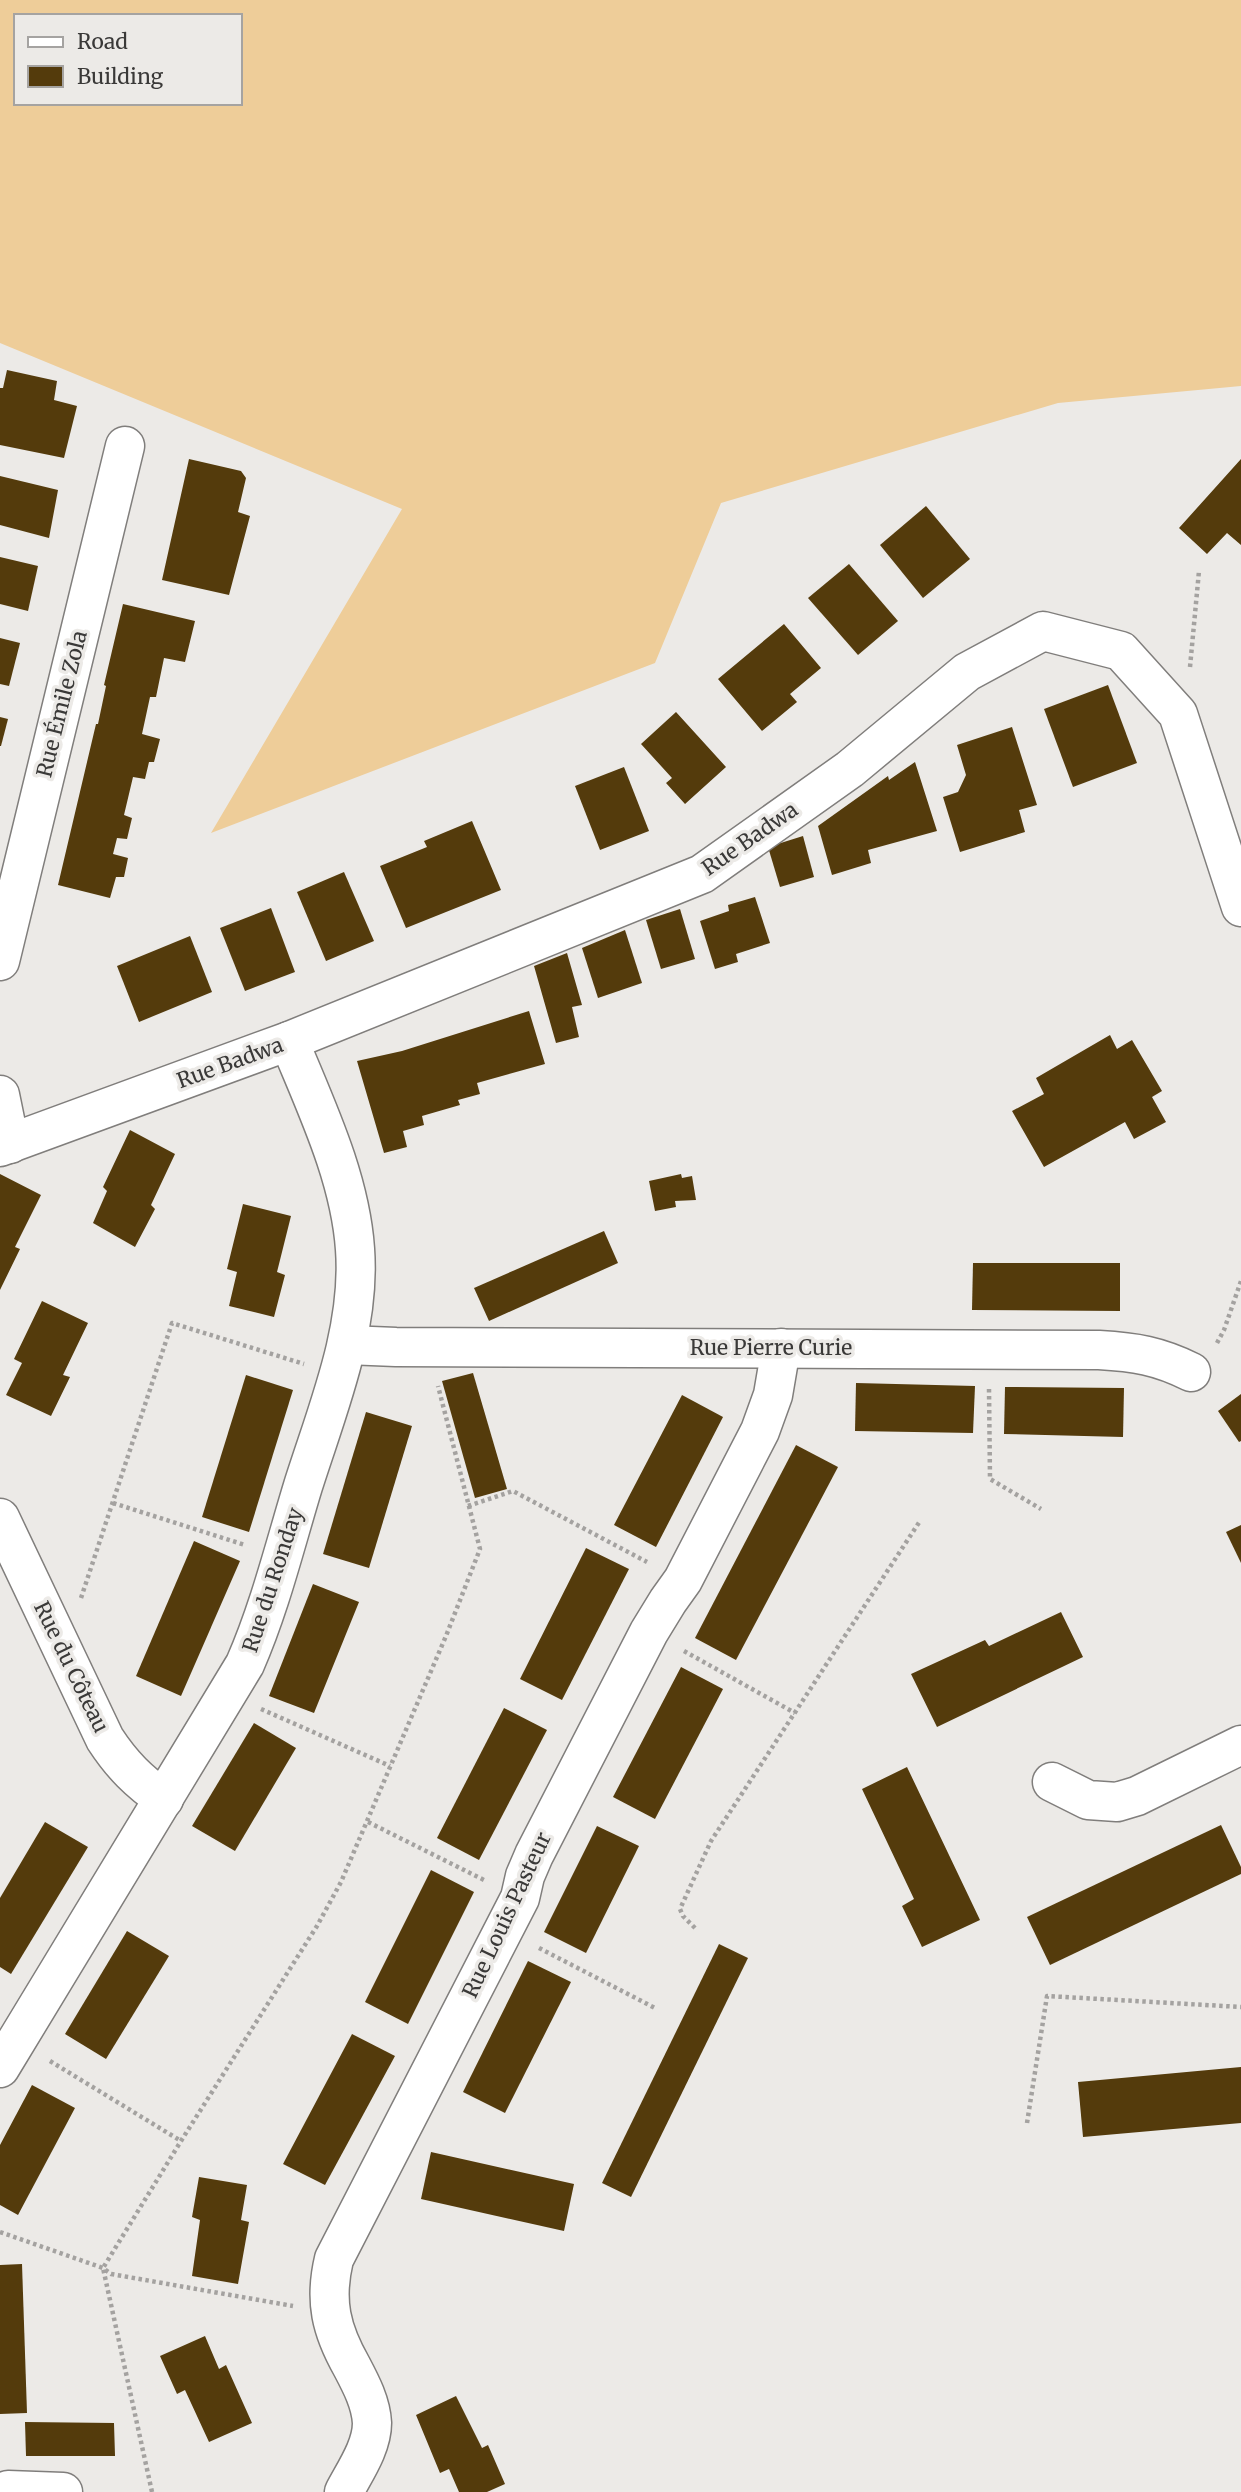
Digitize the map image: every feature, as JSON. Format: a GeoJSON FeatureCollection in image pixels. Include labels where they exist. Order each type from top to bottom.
{"type":"FeatureCollection","features":[{"type":"Feature","properties":{"kind":"street","name":"Rue Émile Zola"},"geometry":{"type":"LineString","coordinates":[[0,961],[125,446]]}},
{"type":"Feature","properties":{"kind":"street","name":"Rue Badwa"},"geometry":{"type":"LineString","coordinates":[[5,1146],[289,1041],[702,874],[850,769],[967,672],[1043,631],[1121,651],[1178,714],[1241,906]]}},
{"type":"Feature","properties":{"kind":"street","name":"Rue du Ronday"},"geometry":{"type":"LineString","coordinates":[[8,2054],[228,1695],[254,1643],[342,1359],[354,1304],[356,1276],[352,1223],[324,1129],[289,1041]]}},
{"type":"Feature","properties":{"kind":"street"},"geometry":{"type":"LineString","coordinates":[[0,1095],[5,1146]]}},
{"type":"Feature","properties":{"kind":"street","name":"Rue Pierre Curie"},"geometry":{"type":"LineString","coordinates":[[342,1359],[428,1348],[1099,1350],[1137,1353],[1167,1360],[1191,1372]]}},
{"type":"Feature","properties":{"kind":"street","name":"Rue Louis Pasteur"},"geometry":{"type":"LineString","coordinates":[[344,2492],[368,2445],[372,2424],[366,2396],[331,2320],[329,2281],[334,2259],[512,1914],[534,1855],[649,1632],[683,1580],[760,1431],[773,1395],[781,1348]]}},
{"type":"Feature","properties":{"kind":"street","name":"Rue du Côteau"},"geometry":{"type":"LineString","coordinates":[[0,1518],[105,1739],[121,1763],[139,1782],[164,1799]]}},
{"type":"Feature","properties":{"kind":"street"},"geometry":{"type":"LineString","coordinates":[[1052,1782],[1088,1800],[1116,1802],[1137,1796],[1241,1745]]}},
{"type":"Feature","properties":{"kind":"street"},"geometry":{"type":"LineString","coordinates":[[4,2489],[63,2492]]}},
{"type":"Feature","properties":{"kind":"path"},"geometry":{"type":"LineString","coordinates":[[1167,702],[1191,666],[1199,570]]}},
{"type":"Feature","properties":{"kind":"path"},"geometry":{"type":"LineString","coordinates":[[1191,1372],[1211,1353],[1224,1330],[1241,1281]]}},
{"type":"Feature","properties":{"kind":"path"},"geometry":{"type":"LineString","coordinates":[[64,1653],[172,1323],[342,1359]]}},
{"type":"Feature","properties":{"kind":"path"},"geometry":{"type":"LineString","coordinates":[[152,2492],[103,2268],[317,1926],[341,1882],[480,1549],[428,1348]]}},
{"type":"Feature","properties":{"kind":"path"},"geometry":{"type":"LineString","coordinates":[[988,1350],[990,1479],[1041,1509]]}},
{"type":"Feature","properties":{"kind":"path"},"geometry":{"type":"LineString","coordinates":[[468,1506],[513,1491],[683,1580]]}},
{"type":"Feature","properties":{"kind":"path"},"geometry":{"type":"LineString","coordinates":[[113,1503],[282,1556]]}},
{"type":"Feature","properties":{"kind":"path"},"geometry":{"type":"LineString","coordinates":[[695,1928],[680,1909],[711,1841],[920,1521]]}},
{"type":"Feature","properties":{"kind":"path"},"geometry":{"type":"LineString","coordinates":[[649,1632],[795,1713]]}},
{"type":"Feature","properties":{"kind":"path"},"geometry":{"type":"LineString","coordinates":[[228,1695],[390,1766]]}},
{"type":"Feature","properties":{"kind":"path"},"geometry":{"type":"LineString","coordinates":[[368,1822],[655,2008]]}},
{"type":"Feature","properties":{"kind":"path"},"geometry":{"type":"LineString","coordinates":[[1027,2123],[1047,1996],[1241,2007]]}},
{"type":"Feature","properties":{"kind":"path"},"geometry":{"type":"LineString","coordinates":[[8,2054],[181,2141]]}},
{"type":"Feature","properties":{"kind":"path"},"geometry":{"type":"LineString","coordinates":[[0,2232],[111,2273],[275,2303]]}},
{"type":"Feature","properties":{"kind":"shaded area"},"geometry":{"type":"Polygon","coordinates":[[[0,0],[1241,0],[1241,386],[1058,403],[721,503],[655,663],[211,833],[402,509],[0,343],[0,0]]]}},
{"type":"Feature","properties":{"kind":"building"},"geometry":{"type":"Polygon","coordinates":[[[7,370],[57,381],[54,400],[77,406],[64,458],[0,445],[0,388],[3,388],[7,370]]]}},
{"type":"Feature","properties":{"kind":"building"},"geometry":{"type":"Polygon","coordinates":[[[189,459],[241,471],[246,478],[238,512],[250,516],[229,595],[162,580],[189,459]]]}},
{"type":"Feature","properties":{"kind":"building"},"geometry":{"type":"Polygon","coordinates":[[[1241,459],[1241,545],[1227,533],[1207,554],[1179,528],[1241,459]]]}},
{"type":"Feature","properties":{"kind":"building"},"geometry":{"type":"Polygon","coordinates":[[[0,476],[58,490],[49,538],[0,525],[0,476]]]}},
{"type":"Feature","properties":{"kind":"building"},"geometry":{"type":"Polygon","coordinates":[[[926,506],[970,559],[923,598],[880,545],[926,506]]]}},
{"type":"Feature","properties":{"kind":"building"},"geometry":{"type":"Polygon","coordinates":[[[0,557],[38,566],[28,611],[0,604],[0,557]]]}},
{"type":"Feature","properties":{"kind":"building"},"geometry":{"type":"Polygon","coordinates":[[[849,564],[898,621],[858,655],[808,598],[849,564]]]}},
{"type":"Feature","properties":{"kind":"building"},"geometry":{"type":"Polygon","coordinates":[[[123,604],[195,621],[185,662],[164,658],[156,697],[150,697],[142,734],[160,739],[154,762],[149,762],[145,779],[133,777],[124,815],[132,818],[127,839],[117,838],[113,854],[128,858],[124,877],[116,877],[110,898],[58,885],[98,724],[123,604]]]}},
{"type":"Feature","properties":{"kind":"building"},"geometry":{"type":"Polygon","coordinates":[[[784,624],[821,668],[790,694],[797,702],[762,731],[718,679],[784,624]]]}},
{"type":"Feature","properties":{"kind":"building"},"geometry":{"type":"Polygon","coordinates":[[[0,638],[20,643],[9,686],[0,684],[0,638]]]}},
{"type":"Feature","properties":{"kind":"building"},"geometry":{"type":"Polygon","coordinates":[[[1108,685],[1137,763],[1073,787],[1044,709],[1108,685]]]}},
{"type":"Feature","properties":{"kind":"building"},"geometry":{"type":"Polygon","coordinates":[[[676,712],[726,767],[685,804],[666,783],[672,778],[641,744],[676,712]]]}},
{"type":"Feature","properties":{"kind":"building"},"geometry":{"type":"Polygon","coordinates":[[[0,717],[8,719],[1,746],[0,746],[0,717]]]}},
{"type":"Feature","properties":{"kind":"building"},"geometry":{"type":"Polygon","coordinates":[[[1012,727],[1037,805],[1019,810],[1025,832],[960,852],[943,797],[958,792],[966,775],[957,745],[1012,727]]]}},
{"type":"Feature","properties":{"kind":"building"},"geometry":{"type":"Polygon","coordinates":[[[915,762],[937,831],[868,850],[871,863],[832,875],[818,826],[888,776],[889,780],[915,762]]]}},
{"type":"Feature","properties":{"kind":"building"},"geometry":{"type":"Polygon","coordinates":[[[624,767],[649,831],[600,850],[575,786],[624,767]]]}},
{"type":"Feature","properties":{"kind":"building"},"geometry":{"type":"Polygon","coordinates":[[[472,821],[501,890],[406,928],[380,866],[427,847],[424,841],[472,821]]]}},
{"type":"Feature","properties":{"kind":"building"},"geometry":{"type":"Polygon","coordinates":[[[803,836],[814,877],[780,887],[768,847],[803,836]]]}},
{"type":"Feature","properties":{"kind":"building"},"geometry":{"type":"Polygon","coordinates":[[[344,872],[374,941],[326,961],[297,892],[344,872]]]}},
{"type":"Feature","properties":{"kind":"building"},"geometry":{"type":"Polygon","coordinates":[[[755,897],[770,943],[736,954],[738,962],[715,969],[700,921],[729,911],[728,905],[755,897]]]}},
{"type":"Feature","properties":{"kind":"building"},"geometry":{"type":"Polygon","coordinates":[[[271,908],[295,972],[245,991],[220,928],[271,908]]]}},
{"type":"Feature","properties":{"kind":"building"},"geometry":{"type":"Polygon","coordinates":[[[680,909],[695,959],[661,969],[646,920],[680,909]]]}},
{"type":"Feature","properties":{"kind":"building"},"geometry":{"type":"Polygon","coordinates":[[[625,930],[642,983],[598,998],[582,948],[625,930]]]}},
{"type":"Feature","properties":{"kind":"building"},"geometry":{"type":"Polygon","coordinates":[[[190,936],[212,992],[139,1022],[117,966],[190,936]]]}},
{"type":"Feature","properties":{"kind":"building"},"geometry":{"type":"Polygon","coordinates":[[[567,953],[582,1005],[572,1007],[579,1037],[556,1043],[534,966],[567,953]]]}},
{"type":"Feature","properties":{"kind":"building"},"geometry":{"type":"Polygon","coordinates":[[[529,1011],[545,1064],[477,1083],[480,1094],[458,1100],[460,1105],[422,1116],[424,1125],[403,1131],[407,1147],[384,1153],[357,1061],[402,1051],[529,1011]]]}},
{"type":"Feature","properties":{"kind":"building"},"geometry":{"type":"Polygon","coordinates":[[[1110,1035],[1117,1049],[1132,1040],[1162,1091],[1152,1097],[1166,1122],[1134,1139],[1125,1122],[1044,1167],[1012,1111],[1044,1094],[1036,1078],[1110,1035]]]}},
{"type":"Feature","properties":{"kind":"building"},"geometry":{"type":"Polygon","coordinates":[[[130,1130],[175,1154],[151,1205],[155,1209],[135,1247],[93,1223],[107,1191],[103,1187],[130,1130]]]}},
{"type":"Feature","properties":{"kind":"building"},"geometry":{"type":"Polygon","coordinates":[[[0,1174],[41,1195],[15,1247],[20,1249],[0,1290],[0,1174]]]}},
{"type":"Feature","properties":{"kind":"building"},"geometry":{"type":"Polygon","coordinates":[[[681,1174],[682,1178],[692,1176],[696,1200],[675,1201],[676,1207],[655,1211],[649,1181],[681,1174]]]}},
{"type":"Feature","properties":{"kind":"building"},"geometry":{"type":"Polygon","coordinates":[[[243,1204],[291,1216],[277,1272],[285,1275],[274,1317],[229,1306],[237,1272],[227,1269],[243,1204]]]}},
{"type":"Feature","properties":{"kind":"building"},"geometry":{"type":"Polygon","coordinates":[[[604,1231],[618,1263],[489,1321],[474,1288],[604,1231]]]}},
{"type":"Feature","properties":{"kind":"building"},"geometry":{"type":"Polygon","coordinates":[[[973,1263],[1120,1263],[1120,1311],[972,1310],[973,1263]]]}},
{"type":"Feature","properties":{"kind":"building"},"geometry":{"type":"Polygon","coordinates":[[[42,1301],[88,1323],[63,1375],[70,1377],[51,1416],[6,1395],[22,1363],[14,1359],[42,1301]]]}},
{"type":"Feature","properties":{"kind":"building"},"geometry":{"type":"Polygon","coordinates":[[[473,1373],[507,1489],[475,1498],[442,1381],[473,1373]]]}},
{"type":"Feature","properties":{"kind":"building"},"geometry":{"type":"Polygon","coordinates":[[[246,1375],[293,1390],[249,1532],[202,1517],[246,1375]]]}},
{"type":"Feature","properties":{"kind":"building"},"geometry":{"type":"Polygon","coordinates":[[[856,1383],[975,1386],[973,1433],[855,1431],[856,1383]]]}},
{"type":"Feature","properties":{"kind":"building"},"geometry":{"type":"Polygon","coordinates":[[[1005,1387],[1124,1388],[1123,1437],[1004,1434],[1005,1387]]]}},
{"type":"Feature","properties":{"kind":"building"},"geometry":{"type":"Polygon","coordinates":[[[1241,1394],[1241,1441],[1239,1442],[1218,1411],[1241,1394]]]}},
{"type":"Feature","properties":{"kind":"building"},"geometry":{"type":"Polygon","coordinates":[[[682,1395],[723,1417],[656,1547],[614,1525],[682,1395]]]}},
{"type":"Feature","properties":{"kind":"building"},"geometry":{"type":"Polygon","coordinates":[[[366,1412],[412,1426],[369,1568],[323,1554],[366,1412]]]}},
{"type":"Feature","properties":{"kind":"building"},"geometry":{"type":"Polygon","coordinates":[[[796,1445],[838,1467],[736,1660],[695,1638],[796,1445]]]}},
{"type":"Feature","properties":{"kind":"building"},"geometry":{"type":"Polygon","coordinates":[[[1241,1525],[1241,1563],[1226,1532],[1241,1525]]]}},
{"type":"Feature","properties":{"kind":"building"},"geometry":{"type":"Polygon","coordinates":[[[194,1541],[240,1561],[181,1696],[136,1676],[194,1541]]]}},
{"type":"Feature","properties":{"kind":"building"},"geometry":{"type":"Polygon","coordinates":[[[586,1548],[629,1569],[562,1700],[520,1679],[586,1548]]]}},
{"type":"Feature","properties":{"kind":"building"},"geometry":{"type":"Polygon","coordinates":[[[313,1584],[359,1602],[314,1713],[269,1696],[313,1584]]]}},
{"type":"Feature","properties":{"kind":"building"},"geometry":{"type":"Polygon","coordinates":[[[1061,1612],[1083,1657],[937,1727],[911,1674],[985,1640],[989,1646],[1061,1612]]]}},
{"type":"Feature","properties":{"kind":"building"},"geometry":{"type":"Polygon","coordinates":[[[681,1667],[723,1689],[655,1819],[613,1797],[681,1667]]]}},
{"type":"Feature","properties":{"kind":"building"},"geometry":{"type":"Polygon","coordinates":[[[504,1708],[547,1730],[479,1860],[437,1838],[504,1708]]]}},
{"type":"Feature","properties":{"kind":"building"},"geometry":{"type":"Polygon","coordinates":[[[254,1723],[296,1748],[235,1851],[192,1826],[254,1723]]]}},
{"type":"Feature","properties":{"kind":"building"},"geometry":{"type":"Polygon","coordinates":[[[907,1767],[980,1920],[922,1947],[902,1906],[914,1899],[862,1789],[907,1767]]]}},
{"type":"Feature","properties":{"kind":"building"},"geometry":{"type":"Polygon","coordinates":[[[45,1822],[88,1847],[11,1974],[0,1967],[0,1898],[45,1822]]]}},
{"type":"Feature","properties":{"kind":"building"},"geometry":{"type":"Polygon","coordinates":[[[1221,1825],[1241,1867],[1241,1874],[1050,1965],[1027,1917],[1221,1825]]]}},
{"type":"Feature","properties":{"kind":"building"},"geometry":{"type":"Polygon","coordinates":[[[597,1826],[639,1846],[586,1953],[544,1932],[597,1826]]]}},
{"type":"Feature","properties":{"kind":"building"},"geometry":{"type":"Polygon","coordinates":[[[431,1870],[474,1892],[408,2024],[365,2002],[431,1870]]]}},
{"type":"Feature","properties":{"kind":"building"},"geometry":{"type":"Polygon","coordinates":[[[127,1931],[169,1956],[106,2059],[65,2034],[127,1931]]]}},
{"type":"Feature","properties":{"kind":"building"},"geometry":{"type":"Polygon","coordinates":[[[719,1944],[748,1958],[631,2197],[602,2183],[719,1944]]]}},
{"type":"Feature","properties":{"kind":"building"},"geometry":{"type":"Polygon","coordinates":[[[528,1961],[571,1982],[505,2113],[463,2092],[528,1961]]]}},
{"type":"Feature","properties":{"kind":"building"},"geometry":{"type":"Polygon","coordinates":[[[352,2034],[395,2056],[325,2185],[283,2164],[352,2034]]]}},
{"type":"Feature","properties":{"kind":"building"},"geometry":{"type":"Polygon","coordinates":[[[1241,2067],[1241,2123],[1083,2137],[1078,2082],[1241,2067]]]}},
{"type":"Feature","properties":{"kind":"building"},"geometry":{"type":"Polygon","coordinates":[[[32,2085],[75,2108],[18,2215],[0,2205],[0,2145],[32,2085]]]}},
{"type":"Feature","properties":{"kind":"building"},"geometry":{"type":"Polygon","coordinates":[[[431,2152],[574,2184],[564,2231],[421,2199],[431,2152]]]}},
{"type":"Feature","properties":{"kind":"building"},"geometry":{"type":"Polygon","coordinates":[[[199,2177],[247,2185],[241,2220],[249,2222],[238,2284],[192,2276],[200,2220],[192,2217],[199,2177]]]}},
{"type":"Feature","properties":{"kind":"building"},"geometry":{"type":"Polygon","coordinates":[[[22,2264],[27,2413],[0,2414],[0,2265],[22,2264]]]}},
{"type":"Feature","properties":{"kind":"building"},"geometry":{"type":"Polygon","coordinates":[[[205,2336],[219,2369],[226,2365],[252,2423],[209,2442],[185,2390],[177,2394],[160,2356],[205,2336]]]}},
{"type":"Feature","properties":{"kind":"building"},"geometry":{"type":"Polygon","coordinates":[[[456,2396],[482,2448],[488,2445],[505,2484],[487,2492],[459,2492],[449,2469],[440,2473],[416,2415],[456,2396]]]}},
{"type":"Feature","properties":{"kind":"building"},"geometry":{"type":"Polygon","coordinates":[[[25,2422],[114,2423],[115,2456],[26,2456],[25,2422]]]}}]}
